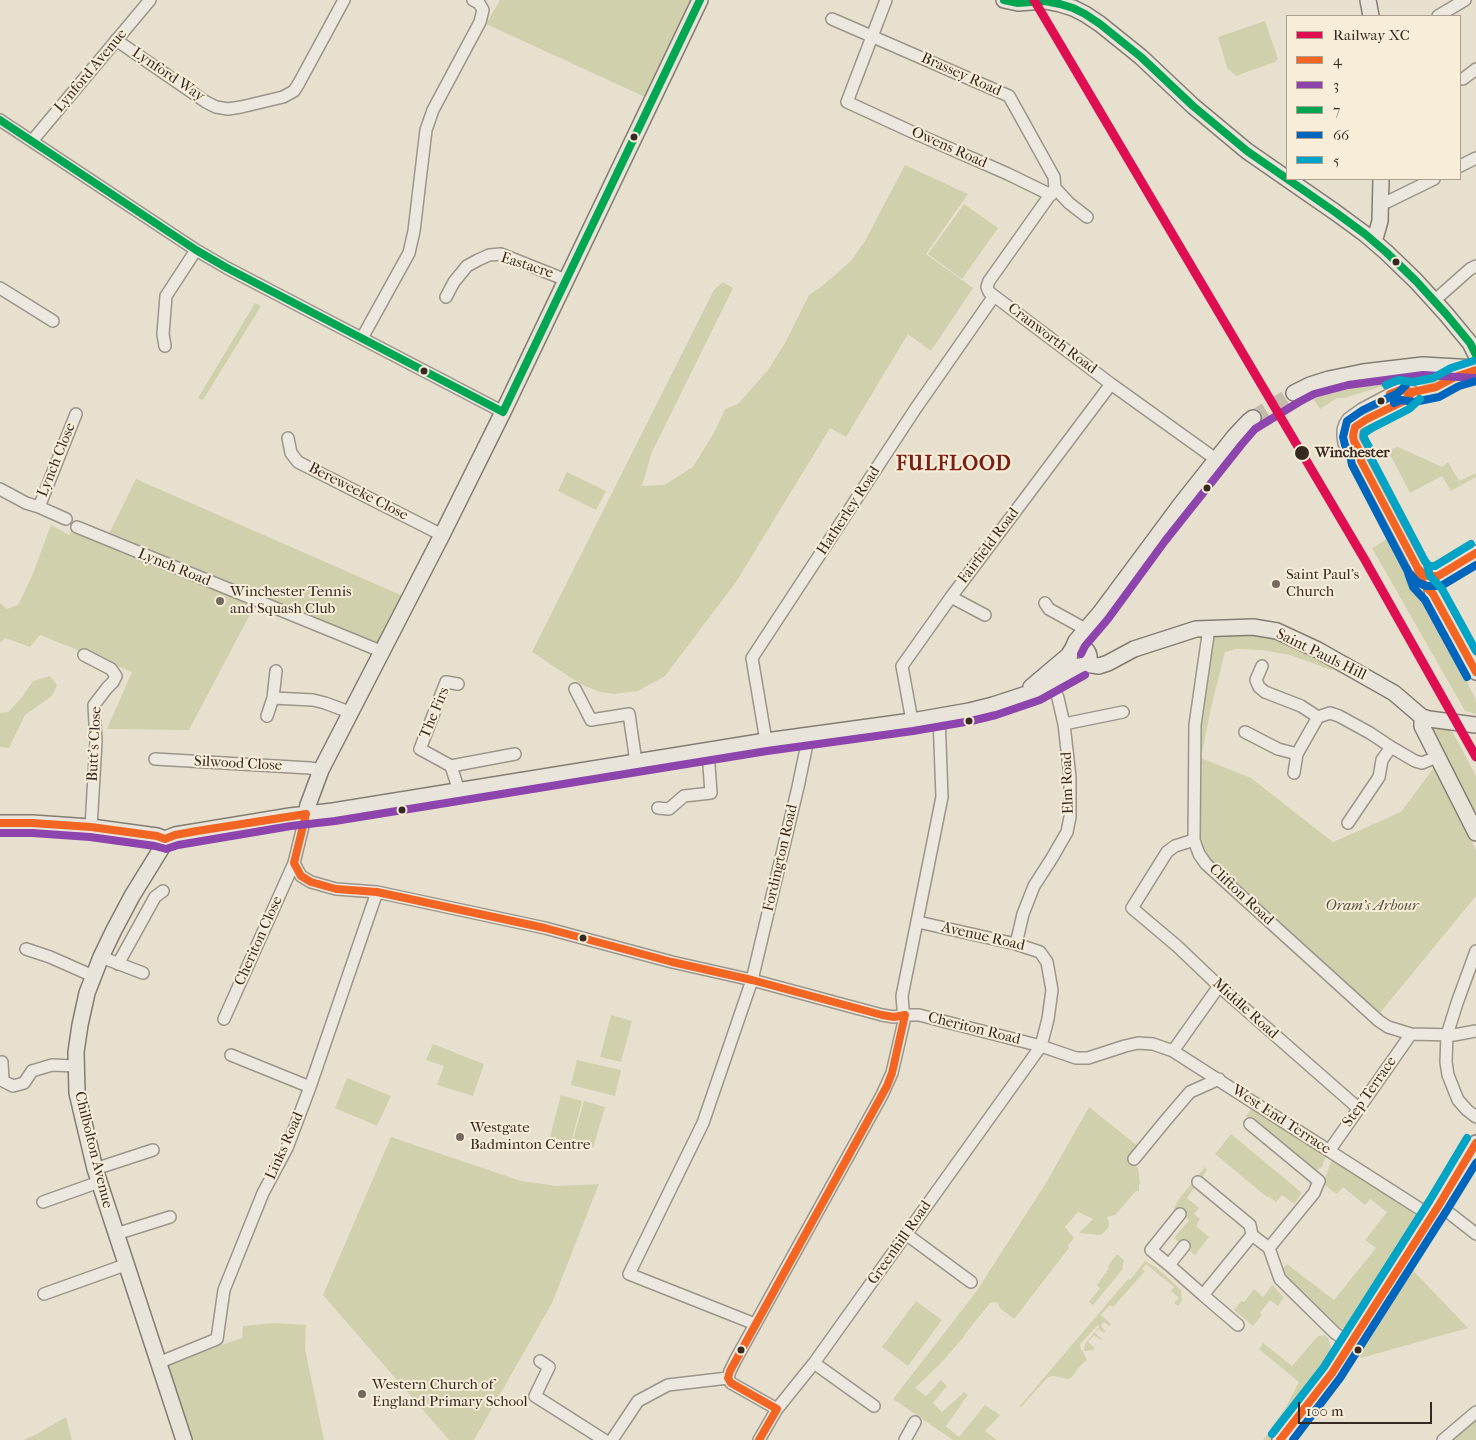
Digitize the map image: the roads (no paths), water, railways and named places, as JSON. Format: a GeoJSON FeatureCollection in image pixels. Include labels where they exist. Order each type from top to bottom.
{"type":"FeatureCollection","features":[{"type":"Feature","properties":{"kind":"main road"},"geometry":{"type":"LineString","coordinates":[[306,814],[321,770],[352,713],[503,412],[700,0]]}},
{"type":"Feature","properties":{"kind":"main road"},"geometry":{"type":"LineString","coordinates":[[1005,0],[1018,3],[1045,1],[1060,4],[1079,11],[1100,24],[1141,57],[1193,106],[1247,151],[1286,178]]}},
{"type":"Feature","properties":{"kind":"main road"},"geometry":{"type":"LineString","coordinates":[[1368,0],[1371,15]]}},
{"type":"Feature","properties":{"kind":"main road"},"geometry":{"type":"LineString","coordinates":[[1289,180],[1372,240],[1416,281],[1470,343],[1476,355]]}},
{"type":"Feature","properties":{"kind":"main road"},"geometry":{"type":"LineString","coordinates":[[1372,240],[1380,221],[1381,180]]}},
{"type":"Feature","properties":{"kind":"main road"},"geometry":{"type":"LineString","coordinates":[[1294,393],[1316,383],[1363,372],[1423,365],[1476,368]]}},
{"type":"Feature","properties":{"kind":"main road"},"geometry":{"type":"LineString","coordinates":[[0,824],[32,823],[91,827],[157,836],[165,839],[175,835],[290,816],[459,791],[766,741],[912,721],[986,707],[1020,696],[1049,679],[1080,656],[1076,641],[1087,630],[1157,535],[1234,438],[1253,418]]}},
{"type":"Feature","properties":{"kind":"main road"},"geometry":{"type":"LineString","coordinates":[[1474,666],[1433,594],[1432,585],[1438,576],[1476,553]]}},
{"type":"Feature","properties":{"kind":"main road","name":"Saint Pauls Hill"},"geometry":{"type":"LineString","coordinates":[[1080,656],[1099,666],[1108,663],[1122,654],[1196,629],[1253,627],[1277,631],[1318,650],[1376,681],[1426,718]]}},
{"type":"Feature","properties":{"kind":"main road"},"geometry":{"type":"LineString","coordinates":[[1476,725],[1426,718],[1422,726],[1476,833]]}},
{"type":"Feature","properties":{"kind":"main road","name":"Chilbolton Avenue"},"geometry":{"type":"LineString","coordinates":[[165,839],[148,872],[132,896],[101,957],[87,993],[80,1025],[76,1066],[76,1093],[97,1175],[125,1265],[184,1440]]}},
{"type":"Feature","properties":{"kind":"main road"},"geometry":{"type":"LineString","coordinates":[[1280,1440],[1332,1373],[1476,1143]]}},
{"type":"Feature","properties":{"kind":"street","name":"Lynford Avenue"},"geometry":{"type":"LineString","coordinates":[[32,142],[150,0]]}},
{"type":"Feature","properties":{"kind":"street","name":"Lynford Way"},"geometry":{"type":"LineString","coordinates":[[116,40],[206,102],[216,107],[228,109],[241,107],[283,97],[294,91],[344,0]]}},
{"type":"Feature","properties":{"kind":"street"},"geometry":{"type":"LineString","coordinates":[[362,338],[409,252],[414,231],[426,130],[434,110],[480,22],[483,10],[479,3],[473,0]]}},
{"type":"Feature","properties":{"kind":"street"},"geometry":{"type":"LineString","coordinates":[[872,36],[886,0]]}},
{"type":"Feature","properties":{"kind":"street"},"geometry":{"type":"LineString","coordinates":[[1440,15],[1465,0]]}},
{"type":"Feature","properties":{"kind":"street","name":"Brassey Road"},"geometry":{"type":"LineString","coordinates":[[832,19],[1009,96],[1054,177],[1053,192],[1088,217]]}},
{"type":"Feature","properties":{"kind":"street","name":"Owens Road"},"geometry":{"type":"LineString","coordinates":[[872,36],[847,102],[1008,174],[1053,192]]}},
{"type":"Feature","properties":{"kind":"street"},"geometry":{"type":"LineString","coordinates":[[1463,78],[1476,69]]}},
{"type":"Feature","properties":{"kind":"street"},"geometry":{"type":"LineString","coordinates":[[0,120],[196,250],[272,292],[503,412]]}},
{"type":"Feature","properties":{"kind":"street"},"geometry":{"type":"LineString","coordinates":[[1461,166],[1476,158]]}},
{"type":"Feature","properties":{"kind":"street"},"geometry":{"type":"LineString","coordinates":[[1380,203],[1387,202],[1432,180]]}},
{"type":"Feature","properties":{"kind":"street","name":"Cranworth Road"},"geometry":{"type":"LineString","coordinates":[[1053,192],[989,282],[987,287],[989,292],[1111,384],[1217,460]]}},
{"type":"Feature","properties":{"kind":"street"},"geometry":{"type":"LineString","coordinates":[[165,346],[162,334],[166,296],[196,250]]}},
{"type":"Feature","properties":{"kind":"street","name":"Eastacre"},"geometry":{"type":"LineString","coordinates":[[446,297],[454,282],[467,266],[489,255],[501,254],[566,280]]}},
{"type":"Feature","properties":{"kind":"street"},"geometry":{"type":"LineString","coordinates":[[1434,300],[1476,266]]}},
{"type":"Feature","properties":{"kind":"street"},"geometry":{"type":"LineString","coordinates":[[0,288],[53,321]]}},
{"type":"Feature","properties":{"kind":"street","name":"Hatherley Road"},"geometry":{"type":"LineString","coordinates":[[766,741],[752,658],[916,408],[994,296]]}},
{"type":"Feature","properties":{"kind":"street","name":"Fairfield Road"},"geometry":{"type":"LineString","coordinates":[[912,721],[902,666],[951,597],[1111,384]]}},
{"type":"Feature","properties":{"kind":"street"},"geometry":{"type":"LineString","coordinates":[[1361,461],[1349,452],[1344,443],[1342,436],[1348,419],[1362,409],[1394,392],[1400,390],[1413,392],[1404,400],[1367,418],[1355,427],[1353,436],[1360,452],[1361,461],[1418,567],[1423,574],[1438,576]]}},
{"type":"Feature","properties":{"kind":"street","name":"Lynch Close"},"geometry":{"type":"LineString","coordinates":[[39,507],[76,414]]}},
{"type":"Feature","properties":{"kind":"street","name":"Bereweeke Close"},"geometry":{"type":"LineString","coordinates":[[288,438],[291,453],[298,462],[442,534]]}},
{"type":"Feature","properties":{"kind":"street"},"geometry":{"type":"LineString","coordinates":[[0,489],[26,504],[39,507],[66,519]]}},
{"type":"Feature","properties":{"kind":"street","name":"Lynch Road"},"geometry":{"type":"LineString","coordinates":[[77,527],[383,652]]}},
{"type":"Feature","properties":{"kind":"street"},"geometry":{"type":"LineString","coordinates":[[1418,567],[1418,573],[1422,582],[1433,594]]}},
{"type":"Feature","properties":{"kind":"street"},"geometry":{"type":"LineString","coordinates":[[951,597],[985,615]]}},
{"type":"Feature","properties":{"kind":"street"},"geometry":{"type":"LineString","coordinates":[[1045,602],[1049,609],[1087,630]]}},
{"type":"Feature","properties":{"kind":"street","name":"Clifton Road"},"geometry":{"type":"LineString","coordinates":[[1209,628],[1195,725],[1194,840],[1199,854],[1206,864],[1379,1021],[1388,1027],[1411,1034],[1447,1035],[1476,1031]]}},
{"type":"Feature","properties":{"kind":"street","name":"Butt's Close"},"geometry":{"type":"LineString","coordinates":[[84,655],[111,669],[116,676],[94,705],[96,742],[91,827]]}},
{"type":"Feature","properties":{"kind":"street"},"geometry":{"type":"LineString","coordinates":[[1262,666],[1256,680],[1259,688],[1301,706],[1318,717]]}},
{"type":"Feature","properties":{"kind":"street"},"geometry":{"type":"LineString","coordinates":[[267,716],[273,698],[276,671]]}},
{"type":"Feature","properties":{"kind":"street","name":"Elm Road"},"geometry":{"type":"LineString","coordinates":[[1016,944],[1023,914],[1034,886],[1067,832],[1070,817],[1070,777],[1064,724],[1058,698],[1049,679]]}},
{"type":"Feature","properties":{"kind":"street","name":"The Firs"},"geometry":{"type":"LineString","coordinates":[[451,766],[420,749],[446,682],[458,684]]}},
{"type":"Feature","properties":{"kind":"street"},"geometry":{"type":"LineString","coordinates":[[575,689],[591,720],[629,714],[636,762]]}},
{"type":"Feature","properties":{"kind":"street"},"geometry":{"type":"LineString","coordinates":[[273,698],[312,700],[352,713]]}},
{"type":"Feature","properties":{"kind":"street"},"geometry":{"type":"LineString","coordinates":[[1064,724],[1123,712]]}},
{"type":"Feature","properties":{"kind":"street"},"geometry":{"type":"LineString","coordinates":[[1294,773],[1297,754],[1318,717],[1330,713],[1370,733],[1415,762],[1422,763],[1437,757]]}},
{"type":"Feature","properties":{"kind":"street"},"geometry":{"type":"LineString","coordinates":[[728,1378],[736,1359],[892,1074],[904,1021],[902,996],[942,797],[939,716]]}},
{"type":"Feature","properties":{"kind":"street"},"geometry":{"type":"LineString","coordinates":[[1245,732],[1278,749],[1297,754]]}},
{"type":"Feature","properties":{"kind":"street","name":"Fordington Road"},"geometry":{"type":"LineString","coordinates":[[755,1324],[629,1274],[702,1123],[752,980],[800,779],[807,744],[806,736]]}},
{"type":"Feature","properties":{"kind":"street"},"geometry":{"type":"LineString","coordinates":[[1348,824],[1379,777],[1382,760],[1390,747]]}},
{"type":"Feature","properties":{"kind":"street"},"geometry":{"type":"LineString","coordinates":[[658,808],[669,809],[684,796],[711,793],[708,751]]}},
{"type":"Feature","properties":{"kind":"street"},"geometry":{"type":"LineString","coordinates":[[459,791],[451,766],[515,754]]}},
{"type":"Feature","properties":{"kind":"street","name":"Silwood Close"},"geometry":{"type":"LineString","coordinates":[[155,760],[321,770]]}},
{"type":"Feature","properties":{"kind":"street"},"geometry":{"type":"LineString","coordinates":[[294,863],[306,814]]}},
{"type":"Feature","properties":{"kind":"street","name":"Middle Road"},"geometry":{"type":"LineString","coordinates":[[1194,840],[1175,846],[1167,852],[1132,908],[1358,1108]]}},
{"type":"Feature","properties":{"kind":"street","name":"Cheriton Road"},"geometry":{"type":"LineString","coordinates":[[294,863],[301,876],[311,882],[336,888],[377,892],[545,928],[882,1015],[894,1017],[904,1014],[919,1015],[1040,1046],[1076,1058],[1088,1058],[1124,1046]]}},
{"type":"Feature","properties":{"kind":"street","name":"Cheriton Close"},"geometry":{"type":"LineString","coordinates":[[224,1019],[294,863]]}},
{"type":"Feature","properties":{"kind":"street"},"geometry":{"type":"LineString","coordinates":[[118,964],[155,897],[163,891]]}},
{"type":"Feature","properties":{"kind":"street","name":"Links Road"},"geometry":{"type":"LineString","coordinates":[[158,1363],[217,1340],[224,1290],[263,1194],[287,1148],[377,892]]}},
{"type":"Feature","properties":{"kind":"street","name":"Avenue Road"},"geometry":{"type":"LineString","coordinates":[[918,922],[1016,944],[1040,952],[1047,962],[1052,990],[1048,1020],[1040,1046]]}},
{"type":"Feature","properties":{"kind":"street"},"geometry":{"type":"LineString","coordinates":[[26,949],[50,957],[93,976]]}},
{"type":"Feature","properties":{"kind":"street"},"geometry":{"type":"LineString","coordinates":[[1476,952],[1447,1035],[1446,1062],[1455,1095],[1461,1104],[1476,1117]]}},
{"type":"Feature","properties":{"kind":"street"},"geometry":{"type":"LineString","coordinates":[[101,957],[143,973]]}},
{"type":"Feature","properties":{"kind":"street"},"geometry":{"type":"LineString","coordinates":[[1173,1051],[1219,986]]}},
{"type":"Feature","properties":{"kind":"street","name":"Step Terrace"},"geometry":{"type":"LineString","coordinates":[[1329,1151],[1411,1034]]}},
{"type":"Feature","properties":{"kind":"street","name":"West End Terrace"},"geometry":{"type":"LineString","coordinates":[[1124,1046],[1138,1043],[1153,1044],[1173,1051],[1329,1151],[1476,1234]]}},
{"type":"Feature","properties":{"kind":"street","name":"Greenhill Road"},"geometry":{"type":"LineString","coordinates":[[759,1440],[777,1408],[814,1363],[1040,1046]]}},
{"type":"Feature","properties":{"kind":"street"},"geometry":{"type":"LineString","coordinates":[[231,1055],[310,1087]]}},
{"type":"Feature","properties":{"kind":"street"},"geometry":{"type":"LineString","coordinates":[[2,1062],[3,1081],[13,1086],[24,1082],[32,1070],[52,1065],[76,1066]]}},
{"type":"Feature","properties":{"kind":"street"},"geometry":{"type":"LineString","coordinates":[[1134,1159],[1190,1092],[1219,1079]]}},
{"type":"Feature","properties":{"kind":"street"},"geometry":{"type":"LineString","coordinates":[[1250,1124],[1319,1181],[1314,1193],[1269,1248]]}},
{"type":"Feature","properties":{"kind":"street"},"geometry":{"type":"LineString","coordinates":[[43,1202],[153,1150]]}},
{"type":"Feature","properties":{"kind":"street"},"geometry":{"type":"LineString","coordinates":[[1198,1182],[1250,1224],[1252,1235],[1269,1248],[1280,1279],[1335,1333],[1351,1344]]}},
{"type":"Feature","properties":{"kind":"street"},"geometry":{"type":"LineString","coordinates":[[1180,1214],[1150,1250],[1238,1325]]}},
{"type":"Feature","properties":{"kind":"street"},"geometry":{"type":"LineString","coordinates":[[116,1234],[170,1217]]}},
{"type":"Feature","properties":{"kind":"street"},"geometry":{"type":"LineString","coordinates":[[906,1234],[971,1282]]}},
{"type":"Feature","properties":{"kind":"street"},"geometry":{"type":"LineString","coordinates":[[1203,1295],[1252,1235]]}},
{"type":"Feature","properties":{"kind":"street"},"geometry":{"type":"LineString","coordinates":[[1169,1266],[1184,1246]]}},
{"type":"Feature","properties":{"kind":"street"},"geometry":{"type":"LineString","coordinates":[[44,1294],[125,1265]]}},
{"type":"Feature","properties":{"kind":"street"},"geometry":{"type":"LineString","coordinates":[[540,1361],[549,1367],[535,1396],[604,1440]]}},
{"type":"Feature","properties":{"kind":"street"},"geometry":{"type":"LineString","coordinates":[[814,1363],[874,1406]]}},
{"type":"Feature","properties":{"kind":"street"},"geometry":{"type":"LineString","coordinates":[[728,1378],[731,1383],[777,1408]]}},
{"type":"Feature","properties":{"kind":"street"},"geometry":{"type":"LineString","coordinates":[[612,1440],[638,1401],[668,1385],[728,1378]]}},
{"type":"Feature","properties":{"kind":"street"},"geometry":{"type":"LineString","coordinates":[[1443,1440],[1475,1414]]}},
{"type":"Feature","properties":{"kind":"street"},"geometry":{"type":"LineString","coordinates":[[906,1440],[915,1422]]}},
{"type":"Feature","properties":{"kind":"tunnel"},"geometry":{"type":"LineString","coordinates":[[1253,418],[1294,393]]}},
{"type":"Feature","properties":{"kind":"rail line","name":"XC"},"geometry":{"type":"LineString","coordinates":[[1034,0],[1365,560],[1476,757]]}},
{"type":"Feature","properties":{"kind":"place","name":"Winchester"},"geometry":{"type":"Point","coordinates":[1302,453]}},
{"type":"Feature","properties":{"kind":"place","name":"Saint Paul's Church"},"geometry":{"type":"Point","coordinates":[1276,584]}},
{"type":"Feature","properties":{"kind":"place","name":"Winchester Tennis and Squash Club"},"geometry":{"type":"Point","coordinates":[220,601]}},
{"type":"Feature","properties":{"kind":"place","name":"Westgate Badminton Centre"},"geometry":{"type":"Point","coordinates":[460,1137]}},
{"type":"Feature","properties":{"kind":"place","name":"Western Church of England Primary School"},"geometry":{"type":"Point","coordinates":[362,1394]}},
{"type":"Feature","properties":{"kind":"district","name":"FULFLOOD"},"geometry":{"type":"Point","coordinates":[954,465]}},
{"type":"Feature","properties":{"kind":"park label","name":"Oram's Arbour"},"geometry":{"type":"Point","coordinates":[1372,906]}}]}
